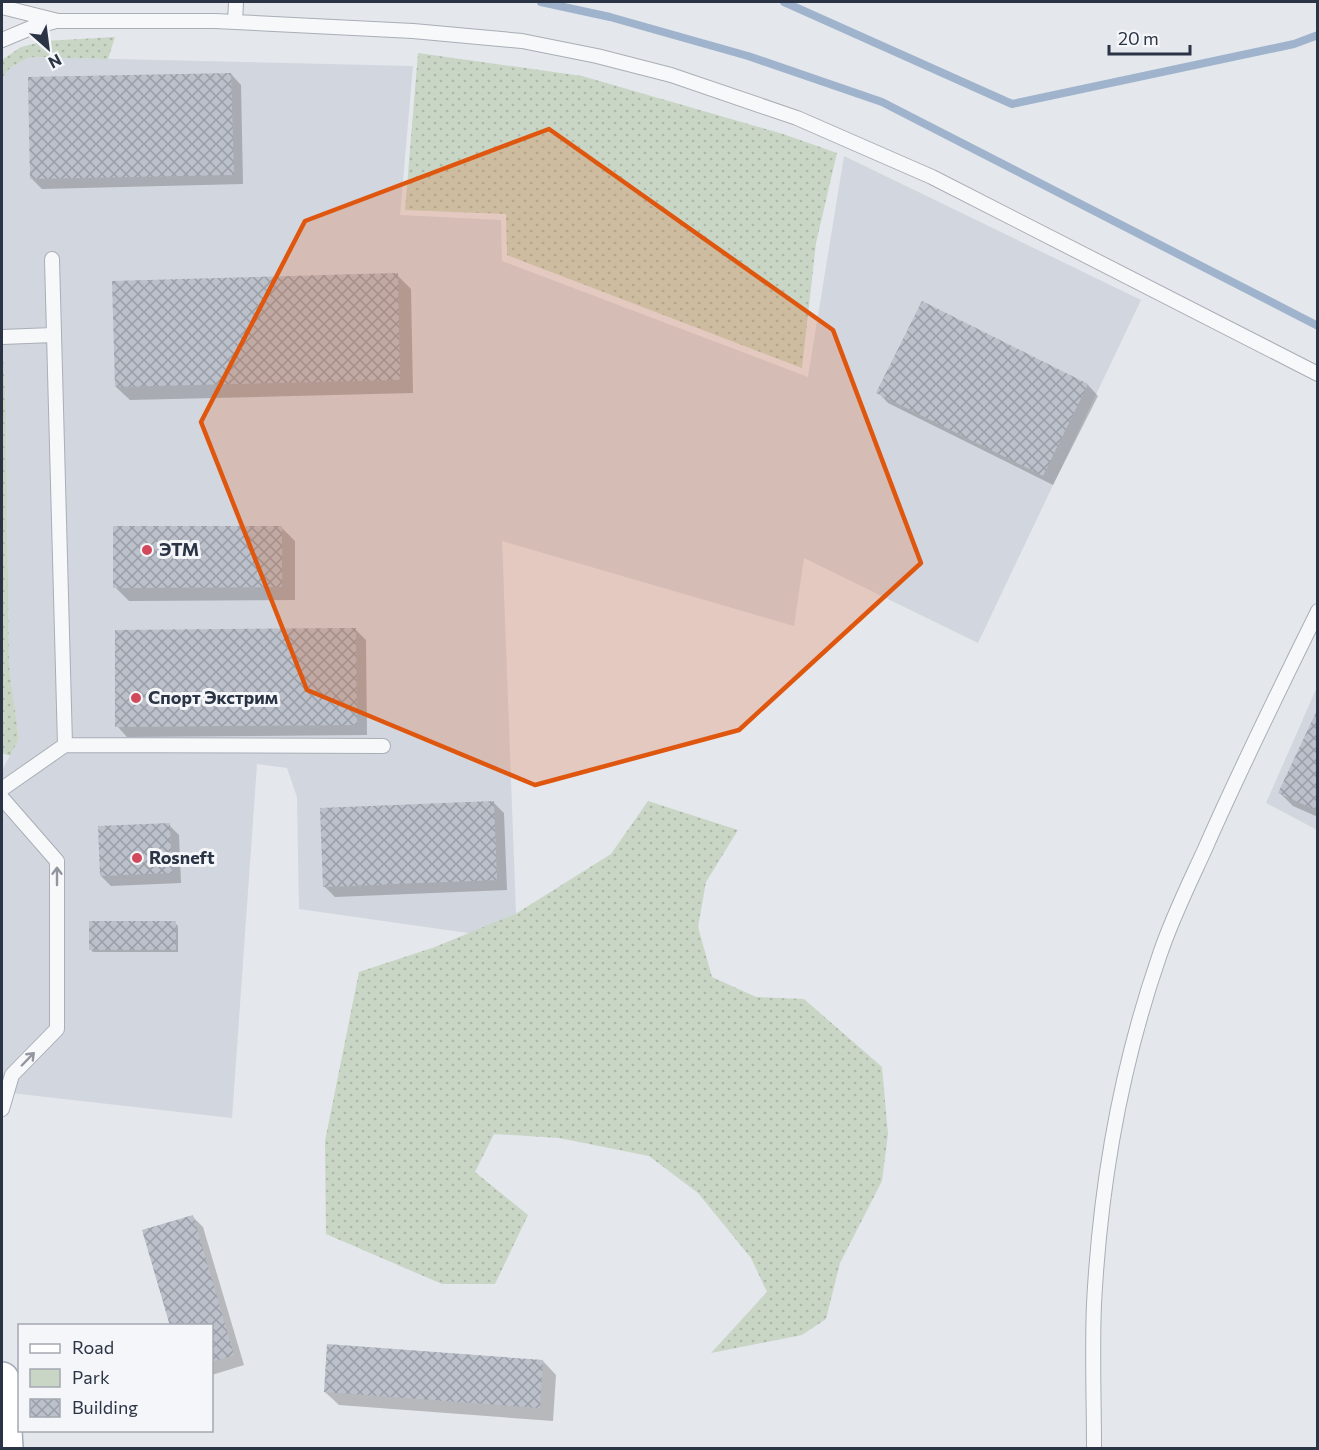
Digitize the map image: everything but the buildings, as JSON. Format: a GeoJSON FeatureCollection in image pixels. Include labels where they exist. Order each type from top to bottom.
{"type":"FeatureCollection","features":[{"type":"Feature","properties":{"kind":"main road"},"geometry":{"type":"LineString","coordinates":[[2,1379],[6,1449]]}},
{"type":"Feature","properties":{"kind":"lane"},"geometry":{"type":"LineString","coordinates":[[235,22],[236,2]]}},
{"type":"Feature","properties":{"kind":"lane"},"geometry":{"type":"LineString","coordinates":[[2,7],[58,21],[235,22],[413,31],[522,42],[597,56],[671,75],[797,118],[932,177],[1317,374]]}},
{"type":"Feature","properties":{"kind":"lane"},"geometry":{"type":"LineString","coordinates":[[2,40],[33,27],[58,21]]}},
{"type":"Feature","properties":{"kind":"lane"},"geometry":{"type":"LineString","coordinates":[[52,259],[65,745]]}},
{"type":"Feature","properties":{"kind":"lane"},"geometry":{"type":"LineString","coordinates":[[2,337],[53,335]]}},
{"type":"Feature","properties":{"kind":"lane"},"geometry":{"type":"LineString","coordinates":[[1094,1449],[1094,1306],[1100,1228],[1126,1072],[1136,1032],[1159,956],[1192,878],[1241,768],[1317,611]]}},
{"type":"Feature","properties":{"kind":"lane"},"geometry":{"type":"LineString","coordinates":[[2,789],[65,745],[383,746]]}},
{"type":"Feature","properties":{"kind":"lane"},"geometry":{"type":"LineString","coordinates":[[2,798],[57,861],[57,1029],[12,1075],[2,1109]]}},
{"type":"Feature","properties":{"kind":"highlighted area"},"geometry":{"type":"Polygon","coordinates":[[[549,129],[833,330],[921,563],[739,730],[535,785],[307,690],[201,422],[305,221],[549,129]]]}},
{"type":"Feature","properties":{"kind":"shaded area"},"geometry":{"type":"Polygon","coordinates":[[[30,57],[413,66],[400,215],[501,220],[502,261],[808,377],[844,156],[1141,300],[978,643],[804,558],[794,626],[502,541],[517,940],[299,909],[297,797],[287,768],[257,764],[232,1118],[2,1092],[2,770],[19,739],[9,666],[6,408],[2,331],[2,78],[10,68],[30,57]]]}},
{"type":"Feature","properties":{"kind":"shaded area"},"geometry":{"type":"Polygon","coordinates":[[[1317,687],[1317,830],[1266,803],[1317,687]]]}},
{"type":"Feature","properties":{"kind":"green space"},"geometry":{"type":"Polygon","coordinates":[[[115,37],[108,59],[30,57],[10,68],[2,78],[2,60],[21,47],[45,41],[115,37]]]}},
{"type":"Feature","properties":{"kind":"green space"},"geometry":{"type":"Polygon","coordinates":[[[418,53],[582,76],[783,134],[837,153],[816,243],[802,368],[507,255],[506,214],[405,210],[418,53]]]}},
{"type":"Feature","properties":{"kind":"green space"},"geometry":{"type":"Polygon","coordinates":[[[3,350],[6,408],[9,666],[19,739],[10,756],[2,753],[3,350]]]}},
{"type":"Feature","properties":{"kind":"green space"},"geometry":{"type":"Polygon","coordinates":[[[648,801],[738,830],[706,882],[698,927],[712,977],[756,997],[804,999],[882,1067],[888,1134],[882,1181],[840,1263],[826,1319],[802,1335],[711,1353],[767,1292],[751,1258],[698,1193],[649,1156],[559,1138],[494,1134],[475,1172],[528,1215],[495,1284],[442,1284],[326,1234],[325,1141],[359,972],[435,947],[517,913],[611,854],[648,801]]]}},
{"type":"Feature","properties":{"kind":"waterway"},"geometry":{"type":"LineString","coordinates":[[541,2],[610,17],[748,56],[882,102],[1318,326]]}},
{"type":"Feature","properties":{"kind":"waterway"},"geometry":{"type":"LineString","coordinates":[[784,2],[1012,104],[1294,44],[1318,35]]}},
{"type":"Feature","properties":{"kind":"place","name":"ЭТМ"},"geometry":{"type":"Point","coordinates":[147,550]}},
{"type":"Feature","properties":{"kind":"place","name":"Спорт Экстрим"},"geometry":{"type":"Point","coordinates":[136,698]}},
{"type":"Feature","properties":{"kind":"place","name":"Rosneft"},"geometry":{"type":"Point","coordinates":[137,858]}}]}
